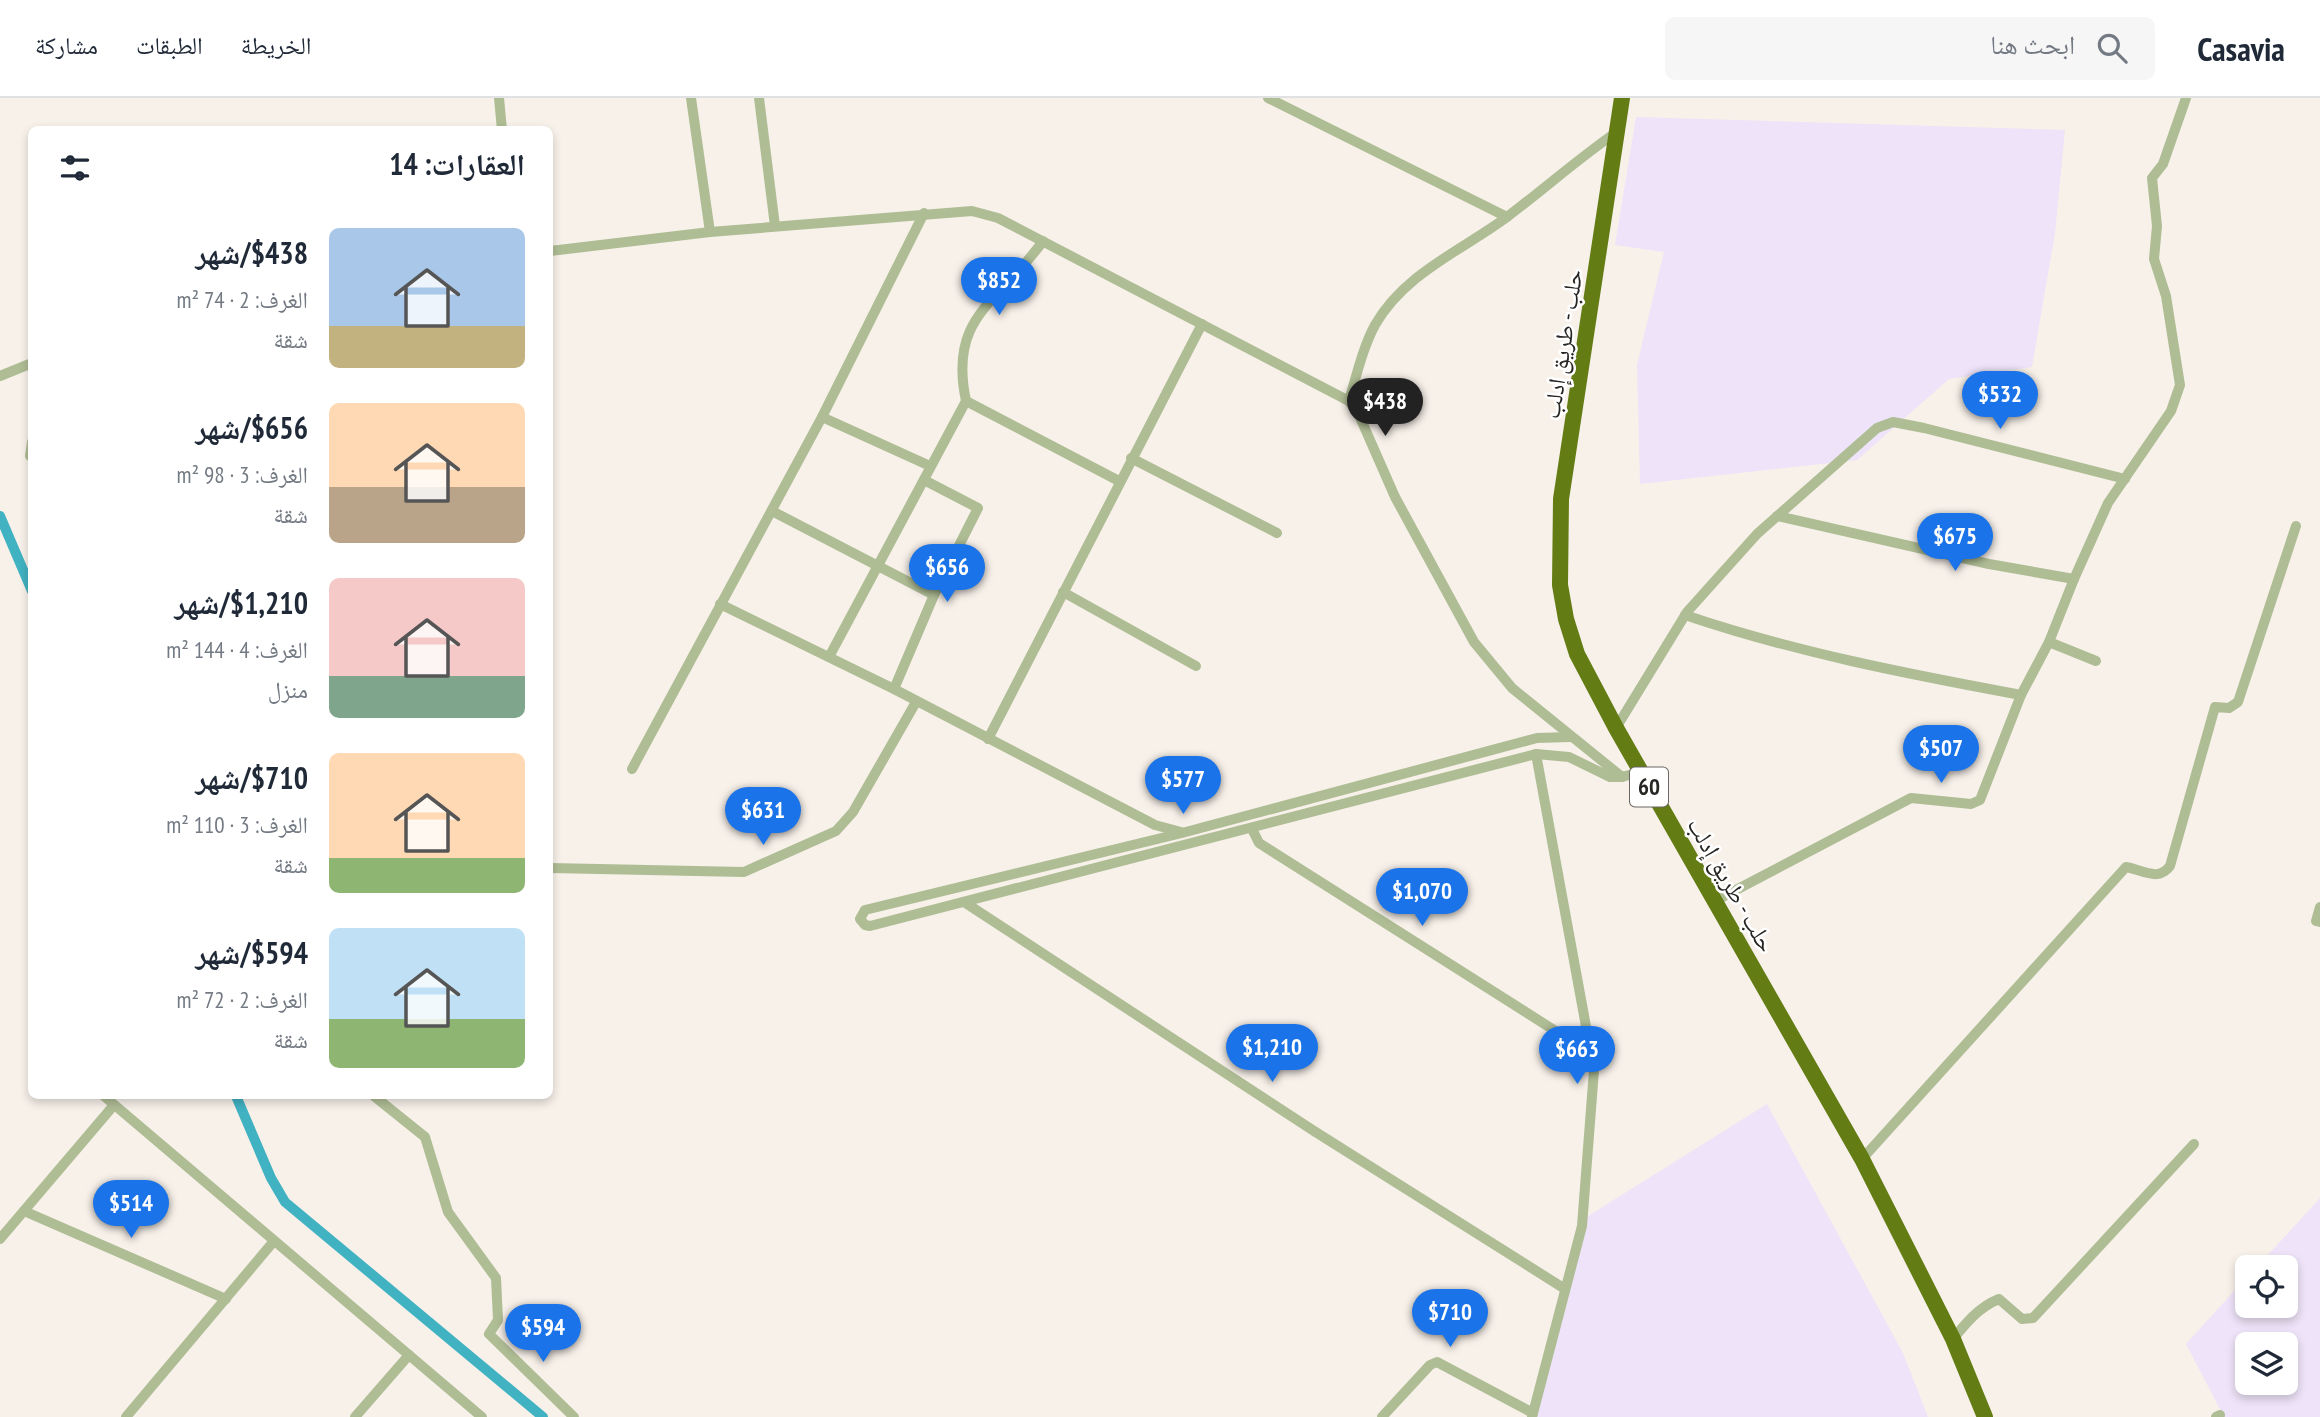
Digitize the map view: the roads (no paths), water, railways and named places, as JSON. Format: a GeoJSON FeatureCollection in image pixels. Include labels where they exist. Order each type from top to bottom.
{"type":"FeatureCollection","features":[{"type":"Feature","properties":{"kind":"highway","name":"حلب - طريق إدلب"},"geometry":{"type":"LineString","coordinates":[[1622,98],[1561,499],[1558,544],[1560,585],[1566,619],[1577,654],[1616,729],[1862,1158],[1953,1339],[1985,1417]]}},
{"type":"Feature","properties":{"kind":"street"},"geometry":{"type":"LineString","coordinates":[[499,98],[502,126]]}},
{"type":"Feature","properties":{"kind":"street"},"geometry":{"type":"LineString","coordinates":[[691,98],[710,232]]}},
{"type":"Feature","properties":{"kind":"street"},"geometry":{"type":"LineString","coordinates":[[759,98],[775,226]]}},
{"type":"Feature","properties":{"kind":"street"},"geometry":{"type":"LineString","coordinates":[[1268,98],[1507,216]]}},
{"type":"Feature","properties":{"kind":"street"},"geometry":{"type":"LineString","coordinates":[[1715,901],[1911,798],[1971,804],[1980,800],[2021,695],[2049,642],[2102,514],[2171,411],[2180,385],[2166,296],[2154,259],[2157,226],[2152,178],[2163,164],[2186,98]]}},
{"type":"Feature","properties":{"kind":"street"},"geometry":{"type":"LineString","coordinates":[[1349,401],[1374,327],[1387,307],[1425,270],[1507,216],[1563,169],[1618,131]]}},
{"type":"Feature","properties":{"kind":"street"},"geometry":{"type":"LineString","coordinates":[[553,251],[710,232],[924,213],[972,211],[998,218],[1349,401],[1359,415],[1395,497],[1474,642],[1512,688],[1622,777]]}},
{"type":"Feature","properties":{"kind":"street"},"geometry":{"type":"LineString","coordinates":[[632,769],[822,417],[924,213]]}},
{"type":"Feature","properties":{"kind":"street"},"geometry":{"type":"LineString","coordinates":[[829,657],[966,401],[960,357],[966,334],[1043,241]]}},
{"type":"Feature","properties":{"kind":"street"},"geometry":{"type":"LineString","coordinates":[[988,739],[1202,324]]}},
{"type":"Feature","properties":{"kind":"street"},"geometry":{"type":"LineString","coordinates":[[0,376],[28,365]]}},
{"type":"Feature","properties":{"kind":"street"},"geometry":{"type":"LineString","coordinates":[[966,401],[1119,481]]}},
{"type":"Feature","properties":{"kind":"street"},"geometry":{"type":"LineString","coordinates":[[822,417],[930,466]]}},
{"type":"Feature","properties":{"kind":"street"},"geometry":{"type":"LineString","coordinates":[[1616,729],[1685,615],[1757,534],[1877,428],[1893,422],[2125,479]]}},
{"type":"Feature","properties":{"kind":"street"},"geometry":{"type":"LineString","coordinates":[[1131,458],[1277,533]]}},
{"type":"Feature","properties":{"kind":"street"},"geometry":{"type":"LineString","coordinates":[[894,689],[934,595],[978,508],[924,480]]}},
{"type":"Feature","properties":{"kind":"street"},"geometry":{"type":"LineString","coordinates":[[772,511],[934,595]]}},
{"type":"Feature","properties":{"kind":"street"},"geometry":{"type":"LineString","coordinates":[[1777,516],[1989,565],[2074,579]]}},
{"type":"Feature","properties":{"kind":"street"},"geometry":{"type":"LineString","coordinates":[[1862,1158],[2126,867],[2156,876],[2162,875],[2170,866],[2215,707],[2229,708],[2238,702],[2296,526]]}},
{"type":"Feature","properties":{"kind":"street"},"geometry":{"type":"LineString","coordinates":[[1063,592],[1196,666]]}},
{"type":"Feature","properties":{"kind":"street"},"geometry":{"type":"LineString","coordinates":[[720,604],[894,689],[1155,825],[1201,842]]}},
{"type":"Feature","properties":{"kind":"street"},"geometry":{"type":"LineString","coordinates":[[1685,615],[1742,634],[1817,653],[2021,695]]}},
{"type":"Feature","properties":{"kind":"street"},"geometry":{"type":"LineString","coordinates":[[2049,642],[2096,661]]}},
{"type":"Feature","properties":{"kind":"street"},"geometry":{"type":"LineString","coordinates":[[553,868],[744,872],[836,831],[853,812],[916,702]]}},
{"type":"Feature","properties":{"kind":"street"},"geometry":{"type":"LineString","coordinates":[[1571,737],[1537,738],[1182,833],[865,910],[860,919],[870,926],[1536,754],[1569,757],[1610,777],[1640,772]]}},
{"type":"Feature","properties":{"kind":"street"},"geometry":{"type":"LineString","coordinates":[[1382,1417],[1430,1365],[1437,1362],[1533,1415],[1584,1212],[1594,1070],[1590,1036],[1536,754]]}},
{"type":"Feature","properties":{"kind":"street"},"geometry":{"type":"LineString","coordinates":[[1252,829],[1259,843],[1565,1037],[1582,1041],[1590,1036]]}},
{"type":"Feature","properties":{"kind":"street"},"geometry":{"type":"LineString","coordinates":[[964,902],[1314,1131],[1566,1289]]}},
{"type":"Feature","properties":{"kind":"street"},"geometry":{"type":"LineString","coordinates":[[2320,907],[2316,921],[2320,922]]}},
{"type":"Feature","properties":{"kind":"street"},"geometry":{"type":"LineString","coordinates":[[107,1099],[482,1417]]}},
{"type":"Feature","properties":{"kind":"street"},"geometry":{"type":"LineString","coordinates":[[378,1099],[425,1137],[448,1212],[496,1278],[498,1320],[489,1334],[574,1417]]}},
{"type":"Feature","properties":{"kind":"street"},"geometry":{"type":"LineString","coordinates":[[0,1239],[114,1105]]}},
{"type":"Feature","properties":{"kind":"street"},"geometry":{"type":"LineString","coordinates":[[1953,1339],[1970,1318],[1999,1299],[2022,1319],[2033,1318],[2194,1144]]}},
{"type":"Feature","properties":{"kind":"street"},"geometry":{"type":"LineString","coordinates":[[24,1211],[226,1299]]}},
{"type":"Feature","properties":{"kind":"street"},"geometry":{"type":"LineString","coordinates":[[126,1417],[274,1241]]}},
{"type":"Feature","properties":{"kind":"street"},"geometry":{"type":"LineString","coordinates":[[355,1417],[409,1355]]}},
{"type":"Feature","properties":{"kind":"waterway"},"geometry":{"type":"LineString","coordinates":[[0,516],[28,582]]}},
{"type":"Feature","properties":{"kind":"waterway"},"geometry":{"type":"LineString","coordinates":[[237,1099],[271,1178],[285,1202],[543,1417]]}}]}
